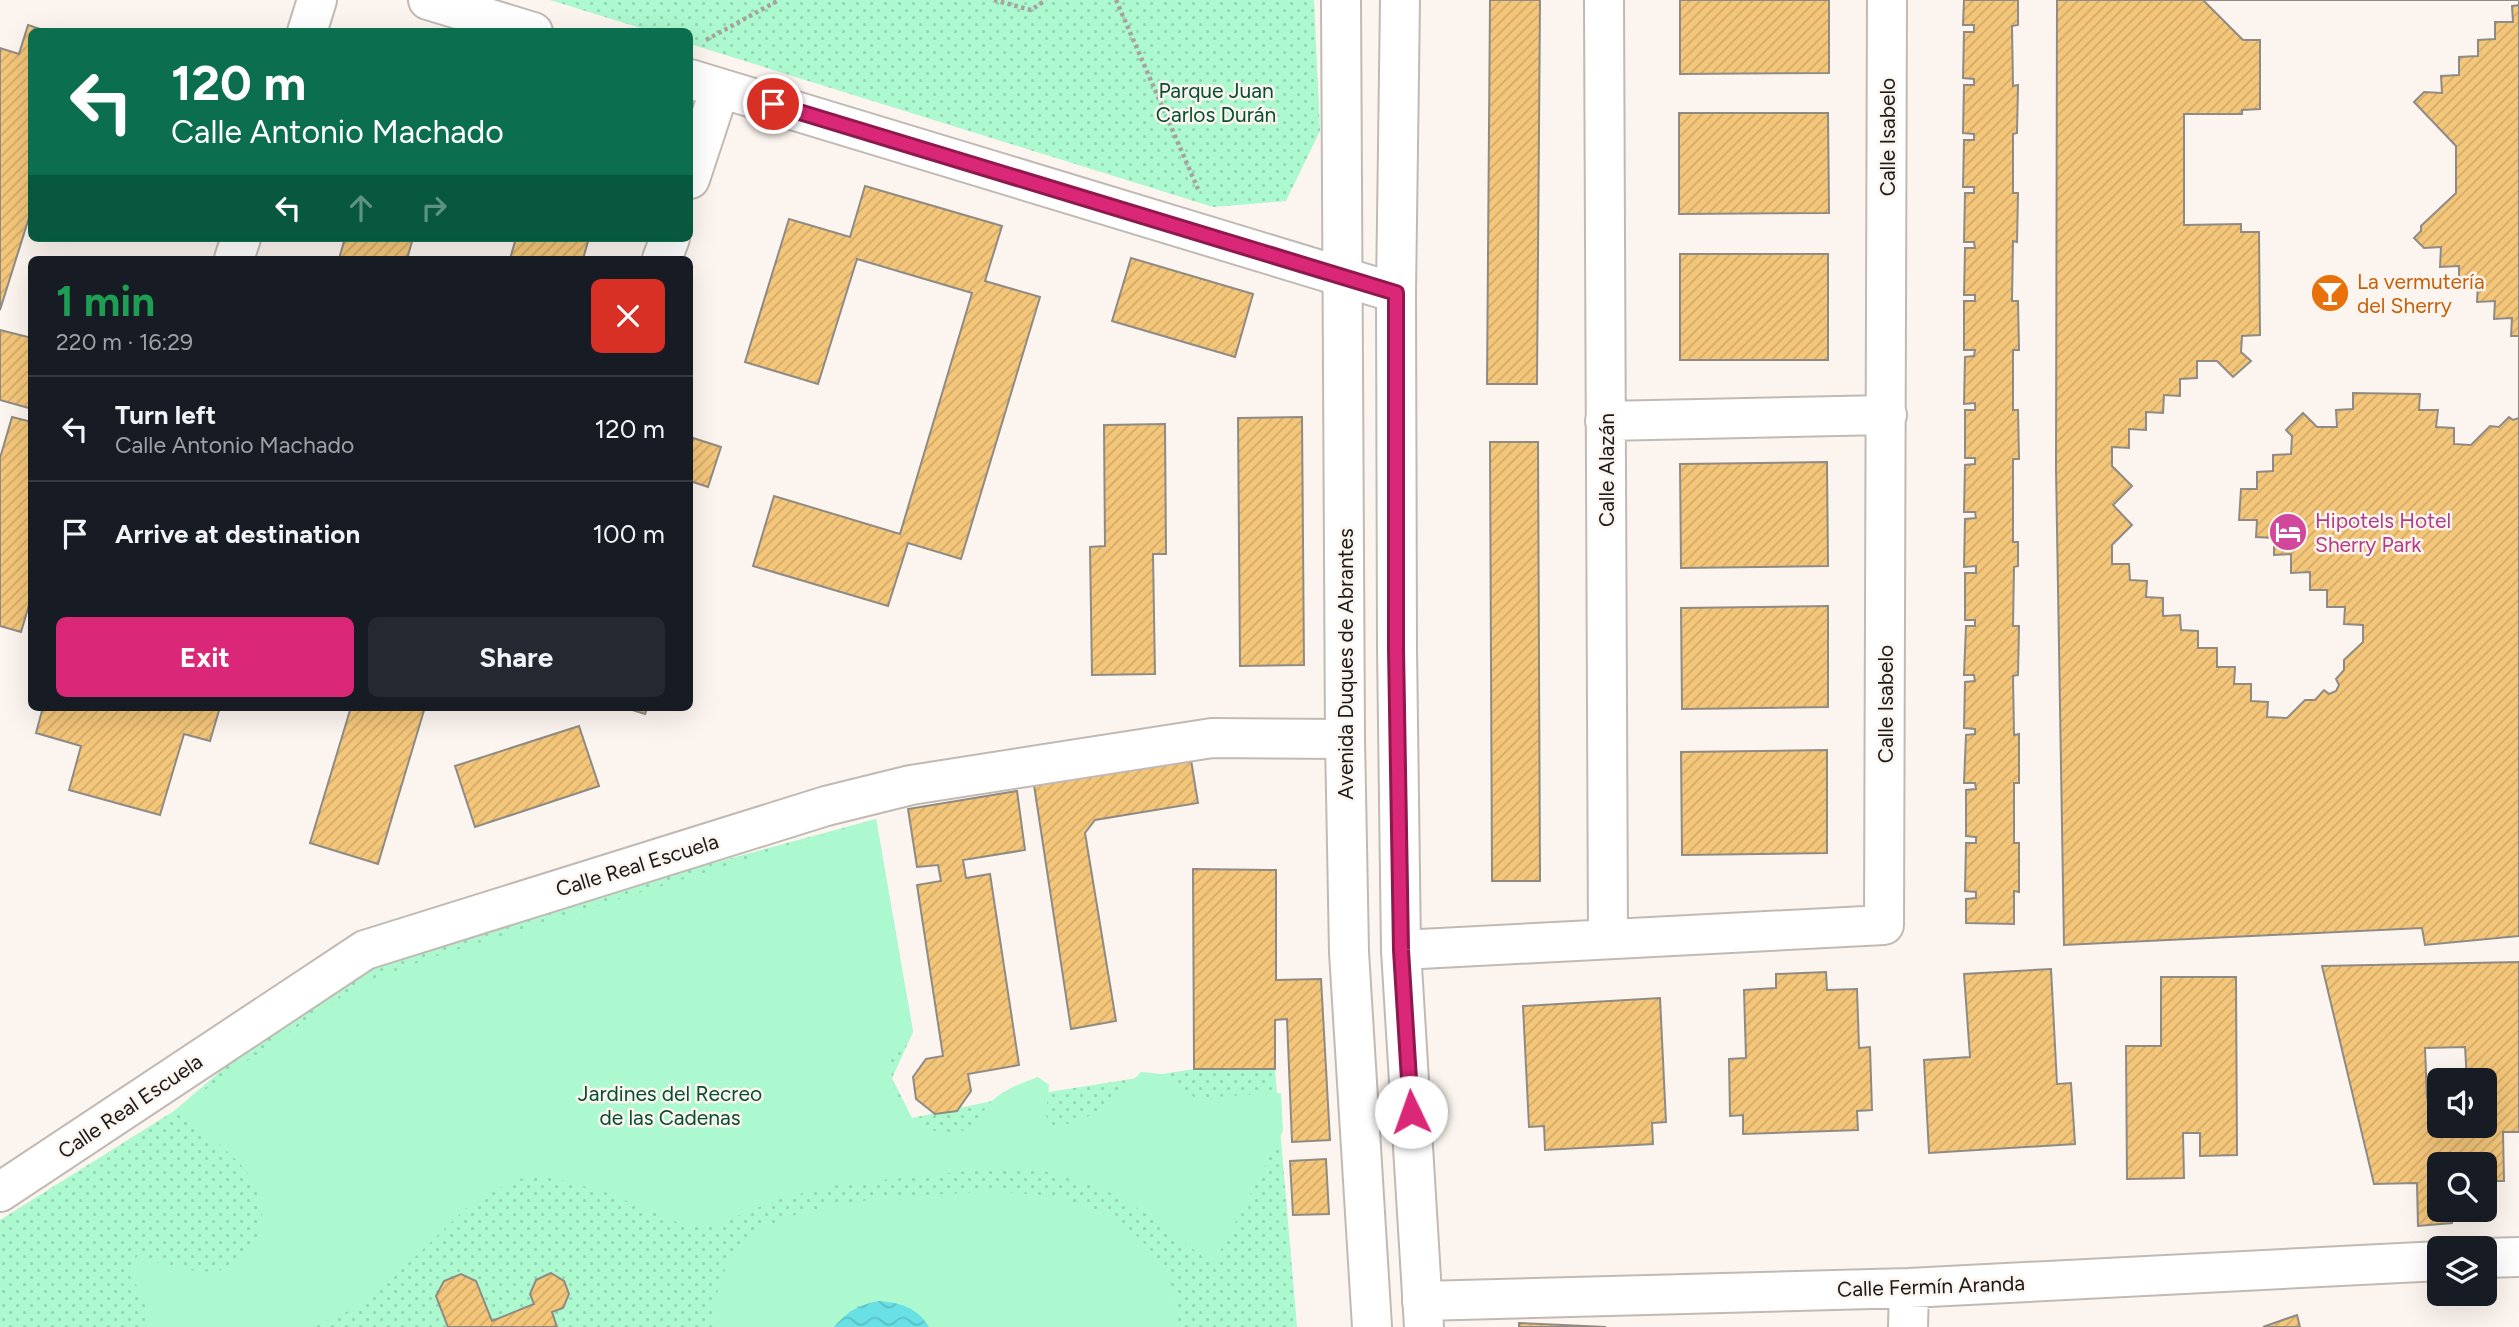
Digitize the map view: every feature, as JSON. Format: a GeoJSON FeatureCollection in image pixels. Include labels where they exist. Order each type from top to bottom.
{"type":"FeatureCollection","features":[{"type":"Feature","properties":{"kind":"street"},"geometry":{"type":"LineString","coordinates":[[308,28],[317,0]]}},
{"type":"Feature","properties":{"kind":"street"},"geometry":{"type":"LineString","coordinates":[[428,0],[520,28]]}},
{"type":"Feature","properties":{"kind":"street","name":"Avenida Duques de Abrantes"},"geometry":{"type":"LineString","coordinates":[[1341,0],[1345,739],[1349,951],[1372,1327]]}},
{"type":"Feature","properties":{"kind":"street"},"geometry":{"type":"LineString","coordinates":[[1400,0],[1396,293],[1396,648],[1401,950],[1423,1314]]}},
{"type":"Feature","properties":{"kind":"street","name":"Calle Alazán"},"geometry":{"type":"LineString","coordinates":[[1604,0],[1608,939]]}},
{"type":"Feature","properties":{"kind":"street","name":"Calle Isabelo"},"geometry":{"type":"LineString","coordinates":[[1401,950],[1884,925],[1887,0]]}},
{"type":"Feature","properties":{"kind":"street"},"geometry":{"type":"LineString","coordinates":[[693,160],[705,84],[1396,293]]}},
{"type":"Feature","properties":{"kind":"street"},"geometry":{"type":"LineString","coordinates":[[1605,421],[1887,415]]}},
{"type":"Feature","properties":{"kind":"street","name":"Calle Real Escuela"},"geometry":{"type":"LineString","coordinates":[[0,1192],[365,950],[826,806],[911,785],[1212,738],[1345,739]]}},
{"type":"Feature","properties":{"kind":"street"},"geometry":{"type":"LineString","coordinates":[[2497,1258],[2519,1257]]}},
{"type":"Feature","properties":{"kind":"street","name":"Calle Fermín Aranda"},"geometry":{"type":"LineString","coordinates":[[1423,1314],[2427,1262]]}},
{"type":"Feature","properties":{"kind":"street"},"geometry":{"type":"LineString","coordinates":[[1908,1327],[1909,1288]]}},
{"type":"Feature","properties":{"kind":"path"},"geometry":{"type":"LineString","coordinates":[[701,42],[779,0]]}},
{"type":"Feature","properties":{"kind":"path"},"geometry":{"type":"LineString","coordinates":[[994,0],[1031,10],[1046,0]]}},
{"type":"Feature","properties":{"kind":"path"},"geometry":{"type":"LineString","coordinates":[[1116,0],[1220,239]]}},
{"type":"Feature","properties":{"kind":"green space","name":"Parque Juan Carlos Durán"},"geometry":{"type":"Polygon","coordinates":[[[550,0],[1314,0],[1320,131],[1286,201],[1213,207],[693,45],[693,28],[640,28],[550,0]]]}},
{"type":"Feature","properties":{"kind":"green space","name":"Jardines del Recreo de las Cadenas"},"geometry":{"type":"Polygon","coordinates":[[[876,819],[913,1032],[892,1078],[912,1118],[992,1101],[1194,1069],[1275,1069],[1297,1327],[0,1327],[0,1220],[174,1111],[349,961],[876,819]]]}},
{"type":"Feature","properties":{"kind":"green space"},"geometry":{"type":"Polygon","coordinates":[[[876,819],[913,1032],[906,1043],[891,1055],[892,1082],[902,1108],[918,1123],[938,1132],[959,1132],[975,1123],[1000,1094],[1038,1077],[1049,1085],[1046,1115],[1050,1125],[1090,1116],[1111,1101],[1141,1072],[1162,1074],[1179,1089],[1196,1098],[1281,1093],[1283,1131],[1213,1265],[1167,1228],[1128,1202],[1095,1185],[1051,1172],[987,1169],[836,1185],[779,1199],[715,1225],[684,1225],[608,1193],[554,1178],[532,1177],[518,1179],[465,1209],[366,1304],[310,1327],[143,1327],[146,1313],[144,1299],[129,1275],[137,1256],[188,1270],[223,1270],[238,1264],[250,1253],[261,1223],[261,1199],[250,1176],[220,1145],[174,1111],[353,989],[371,980],[433,957],[876,819]]]}},
{"type":"Feature","properties":{"kind":"green space"},"geometry":{"type":"Polygon","coordinates":[[[983,1192],[1053,1197],[1097,1210],[1118,1221],[1153,1253],[1164,1270],[1174,1297],[1175,1327],[929,1327],[925,1320],[877,1302],[857,1307],[834,1327],[714,1327],[715,1305],[723,1275],[740,1247],[761,1230],[788,1217],[854,1202],[983,1192]]]}},
{"type":"Feature","properties":{"kind":"water"},"geometry":{"type":"Polygon","coordinates":[[[879,1301],[907,1307],[925,1320],[929,1327],[834,1327],[854,1310],[879,1301]]]}},
{"type":"Feature","properties":{"kind":"building"},"geometry":{"type":"Polygon","coordinates":[[[1490,0],[1540,0],[1537,384],[1487,384],[1490,0]]]}},
{"type":"Feature","properties":{"kind":"building"},"geometry":{"type":"Polygon","coordinates":[[[1680,0],[1829,0],[1829,73],[1680,74],[1680,0]]]}},
{"type":"Feature","properties":{"kind":"building"},"geometry":{"type":"Polygon","coordinates":[[[1964,0],[2018,0],[2018,25],[2012,26],[2013,86],[2018,85],[2017,133],[2013,134],[2013,193],[2018,193],[2017,242],[2013,241],[2012,301],[2018,301],[2019,350],[2013,350],[2013,410],[2018,410],[2019,459],[2013,459],[2013,542],[2018,542],[2018,566],[2014,567],[2013,626],[2019,626],[2018,675],[2013,676],[2014,735],[2019,734],[2019,783],[2014,783],[2014,843],[2019,843],[2019,892],[2014,891],[2014,924],[1966,923],[1966,899],[1976,898],[1976,892],[1965,891],[1966,843],[1976,843],[1976,837],[1966,836],[1966,790],[1976,789],[1975,783],[1964,783],[1966,735],[1975,734],[1975,729],[1964,728],[1965,682],[1975,681],[1974,675],[1964,675],[1966,626],[1975,626],[1975,620],[1965,620],[1965,573],[1976,573],[1976,566],[1964,567],[1965,519],[1976,518],[1975,512],[1964,512],[1965,465],[1975,464],[1975,458],[1965,458],[1965,410],[1975,410],[1975,403],[1964,404],[1965,357],[1974,356],[1975,350],[1964,350],[1964,301],[1975,301],[1975,295],[1964,295],[1965,248],[1975,248],[1974,242],[1964,242],[1965,193],[1974,193],[1974,187],[1963,187],[1964,140],[1974,140],[1974,134],[1963,133],[1964,85],[1974,85],[1974,79],[1963,78],[1964,32],[1974,32],[1974,25],[1963,25],[1964,0]]]}},
{"type":"Feature","properties":{"kind":"building","name":"Hipotels Hotel Sherry Park"},"geometry":{"type":"Polygon","coordinates":[[[2057,0],[2519,0],[2519,936],[2425,945],[2422,928],[2064,945],[2056,469],[2057,0]]]}},
{"type":"Feature","properties":{"kind":"building"},"geometry":{"type":"Polygon","coordinates":[[[2203,0],[2519,0],[2519,5],[2512,6],[2513,22],[2495,22],[2495,39],[2478,40],[2478,56],[2459,57],[2459,75],[2441,76],[2442,93],[2424,92],[2414,102],[2456,146],[2456,193],[2421,226],[2421,231],[2414,238],[2424,248],[2441,247],[2440,267],[2459,266],[2459,284],[2478,284],[2477,302],[2495,301],[2494,319],[2512,318],[2511,336],[2519,336],[2519,418],[2513,420],[2509,417],[2499,427],[2490,426],[2471,445],[2454,444],[2454,428],[2436,427],[2438,410],[2419,410],[2420,394],[2353,393],[2353,409],[2336,410],[2337,427],[2317,427],[2303,413],[2286,430],[2292,436],[2291,454],[2273,455],[2273,471],[2257,472],[2257,489],[2241,489],[2239,520],[2257,520],[2256,537],[2274,538],[2274,555],[2291,554],[2291,573],[2310,572],[2310,590],[2327,590],[2327,607],[2345,607],[2344,624],[2363,625],[2363,642],[2344,660],[2344,670],[2336,679],[2339,685],[2336,691],[2329,694],[2324,690],[2315,700],[2305,700],[2287,718],[2267,717],[2268,702],[2251,701],[2251,684],[2234,684],[2235,667],[2217,667],[2217,648],[2198,648],[2198,631],[2181,630],[2180,615],[2163,616],[2163,598],[2146,597],[2147,581],[2130,580],[2129,564],[2112,564],[2112,545],[2132,525],[2113,505],[2132,486],[2112,466],[2112,447],[2129,448],[2129,429],[2146,430],[2146,412],[2163,413],[2164,395],[2180,396],[2180,379],[2197,378],[2197,361],[2217,361],[2233,377],[2251,361],[2241,352],[2242,336],[2260,335],[2259,232],[2241,232],[2241,224],[2184,225],[2184,114],[2242,114],[2242,110],[2260,109],[2260,40],[2243,40],[2203,0]]]}},
{"type":"Feature","properties":{"kind":"building"},"geometry":{"type":"Polygon","coordinates":[[[28,25],[37,28],[28,28],[28,221],[0,310],[0,48],[19,54],[28,25]]]}},
{"type":"Feature","properties":{"kind":"building"},"geometry":{"type":"Polygon","coordinates":[[[1679,113],[1828,113],[1829,213],[1679,214],[1679,113]]]}},
{"type":"Feature","properties":{"kind":"building"},"geometry":{"type":"Polygon","coordinates":[[[865,186],[1002,226],[985,281],[1040,297],[961,559],[908,543],[888,606],[753,566],[774,496],[900,534],[972,293],[857,259],[818,384],[745,362],[789,219],[850,237],[865,186]]]}},
{"type":"Feature","properties":{"kind":"building"},"geometry":{"type":"Polygon","coordinates":[[[344,242],[412,242],[408,256],[340,256],[344,242]]]}},
{"type":"Feature","properties":{"kind":"building"},"geometry":{"type":"Polygon","coordinates":[[[515,242],[588,242],[584,256],[511,256],[515,242]]]}},
{"type":"Feature","properties":{"kind":"building"},"geometry":{"type":"Polygon","coordinates":[[[1680,254],[1828,254],[1828,360],[1680,360],[1680,254]]]}},
{"type":"Feature","properties":{"kind":"building"},"geometry":{"type":"Polygon","coordinates":[[[1131,258],[1253,294],[1235,357],[1112,321],[1131,258]]]}},
{"type":"Feature","properties":{"kind":"building"},"geometry":{"type":"Polygon","coordinates":[[[0,330],[28,337],[28,408],[0,400],[0,330]]]}},
{"type":"Feature","properties":{"kind":"building"},"geometry":{"type":"Polygon","coordinates":[[[12,417],[28,421],[28,608],[21,632],[0,626],[0,458],[12,417]]]}},
{"type":"Feature","properties":{"kind":"building"},"geometry":{"type":"Polygon","coordinates":[[[1302,417],[1304,665],[1240,666],[1238,418],[1302,417]]]}},
{"type":"Feature","properties":{"kind":"building"},"geometry":{"type":"Polygon","coordinates":[[[1165,424],[1166,554],[1153,554],[1155,674],[1092,675],[1090,547],[1105,546],[1104,425],[1165,424]]]}},
{"type":"Feature","properties":{"kind":"building"},"geometry":{"type":"Polygon","coordinates":[[[693,438],[721,447],[708,487],[693,482],[693,438]]]}},
{"type":"Feature","properties":{"kind":"building"},"geometry":{"type":"Polygon","coordinates":[[[1490,442],[1538,442],[1540,881],[1492,881],[1490,442]]]}},
{"type":"Feature","properties":{"kind":"building"},"geometry":{"type":"Polygon","coordinates":[[[1827,462],[1828,566],[1681,568],[1680,464],[1827,462]]]}},
{"type":"Feature","properties":{"kind":"building"},"geometry":{"type":"Polygon","coordinates":[[[1828,606],[1828,707],[1682,709],[1681,608],[1828,606]]]}},
{"type":"Feature","properties":{"kind":"building"},"geometry":{"type":"Polygon","coordinates":[[[42,711],[219,711],[210,741],[184,734],[160,815],[69,790],[81,746],[36,733],[42,711]]]}},
{"type":"Feature","properties":{"kind":"building"},"geometry":{"type":"Polygon","coordinates":[[[350,711],[424,711],[378,864],[310,843],[350,711]]]}},
{"type":"Feature","properties":{"kind":"building"},"geometry":{"type":"Polygon","coordinates":[[[579,726],[599,786],[475,827],[455,766],[579,726]]]}},
{"type":"Feature","properties":{"kind":"building"},"geometry":{"type":"Polygon","coordinates":[[[1827,750],[1827,853],[1682,855],[1681,752],[1827,750]]]}},
{"type":"Feature","properties":{"kind":"building"},"geometry":{"type":"Polygon","coordinates":[[[1191,760],[1198,803],[1095,820],[1085,833],[1116,1021],[1071,1029],[1034,785],[1191,760]]]}},
{"type":"Feature","properties":{"kind":"building"},"geometry":{"type":"Polygon","coordinates":[[[1017,791],[1025,850],[963,860],[966,878],[990,874],[1019,1065],[968,1074],[971,1091],[957,1111],[935,1114],[916,1099],[913,1077],[926,1059],[943,1056],[917,885],[941,881],[938,865],[917,867],[908,809],[1017,791]]]}},
{"type":"Feature","properties":{"kind":"building"},"geometry":{"type":"Polygon","coordinates":[[[1193,869],[1276,870],[1276,980],[1321,979],[1330,1140],[1292,1142],[1287,1019],[1275,1020],[1275,1069],[1194,1069],[1193,869]]]}},
{"type":"Feature","properties":{"kind":"building"},"geometry":{"type":"Polygon","coordinates":[[[2519,962],[2519,1132],[2503,1132],[2504,1181],[2497,1181],[2497,1152],[2427,1152],[2427,1222],[2452,1223],[2418,1226],[2417,1183],[2374,1184],[2322,966],[2519,962]]]}},
{"type":"Feature","properties":{"kind":"building"},"geometry":{"type":"Polygon","coordinates":[[[2051,969],[2057,1084],[2071,1083],[2075,1144],[1929,1153],[1924,1060],[1970,1057],[1964,974],[2051,969]]]}},
{"type":"Feature","properties":{"kind":"building"},"geometry":{"type":"Polygon","coordinates":[[[1826,972],[1827,990],[1857,989],[1859,1048],[1870,1047],[1872,1110],[1857,1111],[1858,1130],[1743,1134],[1743,1115],[1730,1116],[1729,1059],[1746,1058],[1744,990],[1776,988],[1776,974],[1826,972]]]}},
{"type":"Feature","properties":{"kind":"building"},"geometry":{"type":"Polygon","coordinates":[[[2161,977],[2236,977],[2237,1155],[2200,1156],[2200,1133],[2183,1133],[2184,1178],[2127,1179],[2126,1046],[2161,1046],[2161,977]]]}},
{"type":"Feature","properties":{"kind":"building"},"geometry":{"type":"Polygon","coordinates":[[[1660,998],[1666,1122],[1652,1123],[1653,1144],[1545,1150],[1544,1126],[1529,1127],[1523,1006],[1660,998]]]}},
{"type":"Feature","properties":{"kind":"building"},"geometry":{"type":"Polygon","coordinates":[[[1326,1159],[1329,1214],[1293,1215],[1290,1161],[1326,1159]]]}},
{"type":"Feature","properties":{"kind":"building"},"geometry":{"type":"Polygon","coordinates":[[[551,1273],[564,1281],[569,1294],[563,1308],[552,1312],[557,1327],[448,1327],[436,1296],[444,1281],[461,1274],[476,1281],[492,1321],[534,1304],[530,1294],[536,1280],[551,1273]]]}},
{"type":"Feature","properties":{"kind":"building"},"geometry":{"type":"Polygon","coordinates":[[[2297,1315],[2300,1327],[2263,1327],[2297,1315]]]}},
{"type":"Feature","properties":{"kind":"building"},"geometry":{"type":"Polygon","coordinates":[[[1519,1323],[1606,1327],[1519,1327],[1519,1323]]]}},
{"type":"Feature","properties":{"kind":"place","name":"La vermutería del Sherry"},"geometry":{"type":"Point","coordinates":[2330,293]}},
{"type":"Feature","properties":{"kind":"place","name":"Hipotels Hotel Sherry Park"},"geometry":{"type":"Point","coordinates":[2288,532]}},
{"type":"Feature","properties":{"kind":"route"},"geometry":{"type":"LineString","coordinates":[[773,104],[1396,293],[1396,648],[1401,950],[1411,1112]]}}]}
